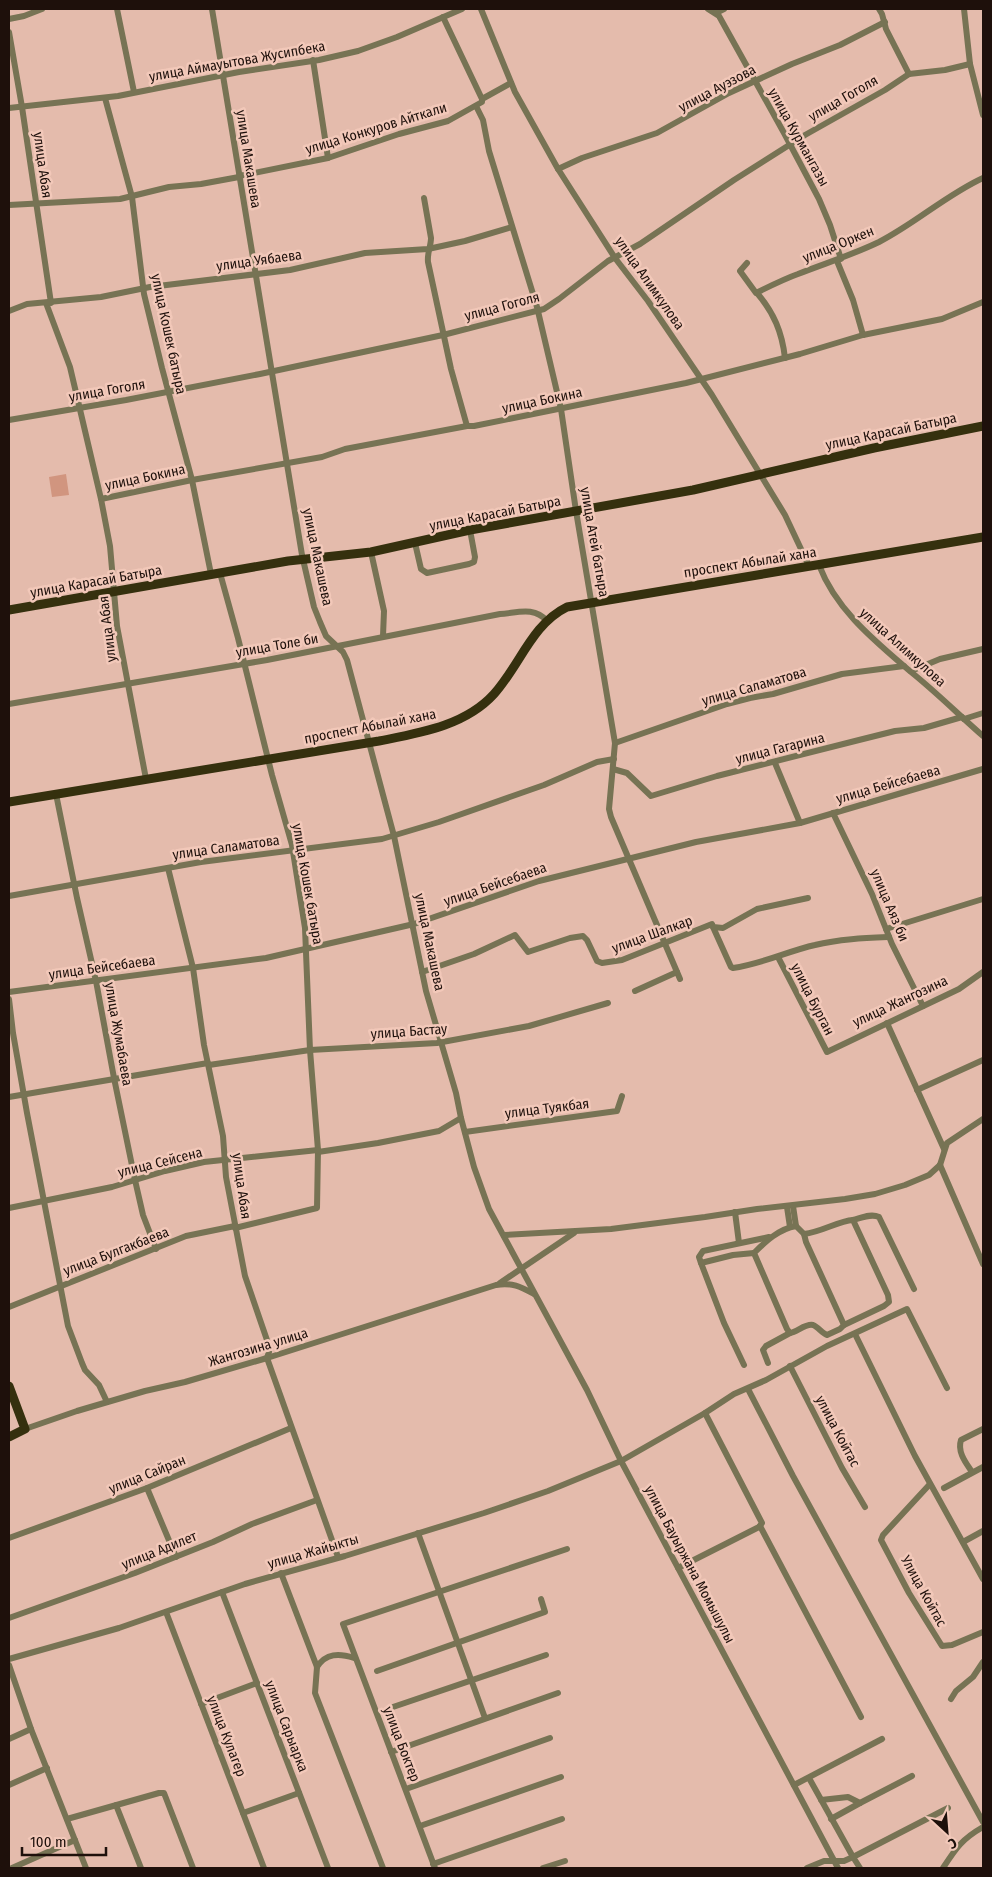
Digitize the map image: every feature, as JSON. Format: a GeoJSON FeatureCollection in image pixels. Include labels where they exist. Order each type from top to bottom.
{"type":"FeatureCollection","features":[{"type":"Feature","properties":{"kind":"main road","name":"улица Карасай Батыра"},"geometry":{"type":"LineString","coordinates":[[9,610],[304,559],[371,552],[470,530],[693,490],[874,448],[983,426]]}},
{"type":"Feature","properties":{"kind":"main road","name":"проспект Абылай хана"},"geometry":{"type":"LineString","coordinates":[[9,802],[426,731],[461,718],[480,706],[499,688],[546,621],[568,607],[983,537]]}},
{"type":"Feature","properties":{"kind":"main road"},"geometry":{"type":"LineString","coordinates":[[9,1386],[25,1429],[9,1437]]}},
{"type":"Feature","properties":{"kind":"street"},"geometry":{"type":"LineString","coordinates":[[9,19],[42,9]]}},
{"type":"Feature","properties":{"kind":"street"},"geometry":{"type":"LineString","coordinates":[[117,9],[134,92]]}},
{"type":"Feature","properties":{"kind":"street","name":"улица Макашева"},"geometry":{"type":"LineString","coordinates":[[212,9],[287,463],[314,607],[326,636],[343,652],[347,660],[394,836],[414,924],[422,972],[456,1092],[465,1132],[484,1195],[523,1269]]}},
{"type":"Feature","properties":{"kind":"street","name":"улица Аймауытова Жусипбека"},"geometry":{"type":"LineString","coordinates":[[9,108],[105,98],[358,51],[397,37],[462,9]]}},
{"type":"Feature","properties":{"kind":"street","name":"улица Алимкулова"},"geometry":{"type":"LineString","coordinates":[[481,9],[511,83],[558,169],[615,258],[648,300],[701,379],[785,515],[809,566]]}},
{"type":"Feature","properties":{"kind":"street"},"geometry":{"type":"LineString","coordinates":[[708,9],[716,13],[724,9]]}},
{"type":"Feature","properties":{"kind":"street"},"geometry":{"type":"LineString","coordinates":[[964,9],[970,64],[983,116]]}},
{"type":"Feature","properties":{"kind":"street"},"geometry":{"type":"LineString","coordinates":[[882,10],[886,29],[909,74]]}},
{"type":"Feature","properties":{"kind":"street","name":"улица Курмангазы"},"geometry":{"type":"LineString","coordinates":[[716,13],[790,144],[830,225],[839,260],[864,335]]}},
{"type":"Feature","properties":{"kind":"street"},"geometry":{"type":"LineString","coordinates":[[443,17],[482,99]]}},
{"type":"Feature","properties":{"kind":"street","name":"улица Ауэзова"},"geometry":{"type":"LineString","coordinates":[[558,169],[582,158],[657,133],[729,93],[792,64],[840,45],[885,22]]}},
{"type":"Feature","properties":{"kind":"street","name":"улица Абая"},"geometry":{"type":"LineString","coordinates":[[9,32],[22,107],[49,303],[70,368],[110,546],[115,592],[114,607],[146,778]]}},
{"type":"Feature","properties":{"kind":"street"},"geometry":{"type":"LineString","coordinates":[[313,60],[328,158]]}},
{"type":"Feature","properties":{"kind":"street","name":"улица Гоголя"},"geometry":{"type":"LineString","coordinates":[[9,420],[272,371],[443,335],[537,311],[553,304],[615,258],[647,239],[790,144],[828,121],[865,102],[909,74],[945,70],[970,64]]}},
{"type":"Feature","properties":{"kind":"street","name":"улица Конкуров Айткали"},"geometry":{"type":"LineString","coordinates":[[9,205],[120,200],[169,187],[201,184],[328,158],[399,134],[448,121],[476,106],[482,102],[482,99],[511,83]]}},
{"type":"Feature","properties":{"kind":"street","name":"улица Кошек батыра"},"geometry":{"type":"LineString","coordinates":[[105,98],[132,197],[146,303],[215,574],[245,663],[293,850],[307,948],[310,1050],[318,1151],[317,1208]]}},
{"type":"Feature","properties":{"kind":"street","name":"улица Атей батыра"},"geometry":{"type":"LineString","coordinates":[[476,106],[482,120],[489,151],[537,311],[561,409],[615,743],[609,809],[680,979]]}},
{"type":"Feature","properties":{"kind":"street","name":"улица Оркен"},"geometry":{"type":"LineString","coordinates":[[758,293],[799,273],[855,254],[898,231],[963,187],[983,178]]}},
{"type":"Feature","properties":{"kind":"street"},"geometry":{"type":"LineString","coordinates":[[424,198],[431,238],[431,244],[428,249],[428,262],[443,335],[467,426]]}},
{"type":"Feature","properties":{"kind":"street","name":"улица Уябаева"},"geometry":{"type":"LineString","coordinates":[[9,311],[27,304],[49,303],[118,294],[144,288],[290,270],[365,253],[428,249],[464,241],[512,226]]}},
{"type":"Feature","properties":{"kind":"street"},"geometry":{"type":"LineString","coordinates":[[748,263],[740,271],[758,293],[776,321],[781,334],[785,358]]}},
{"type":"Feature","properties":{"kind":"street","name":"улица Бокина"},"geometry":{"type":"LineString","coordinates":[[100,499],[192,480],[322,457],[345,449],[561,409],[701,379],[785,358],[864,335],[942,319],[983,302]]}},
{"type":"Feature","properties":{"kind":"street"},"geometry":{"type":"LineString","coordinates":[[415,543],[421,569],[427,573],[469,564],[474,562],[475,557],[470,530]]}},
{"type":"Feature","properties":{"kind":"street"},"geometry":{"type":"LineString","coordinates":[[371,552],[384,611],[383,636]]}},
{"type":"Feature","properties":{"kind":"street","name":"улица Алимкулова"},"geometry":{"type":"LineString","coordinates":[[819,565],[828,586],[846,612],[983,736]]}},
{"type":"Feature","properties":{"kind":"street","name":"улица Толе би"},"geometry":{"type":"LineString","coordinates":[[9,704],[245,663],[490,616],[533,611],[540,613],[546,621]]}},
{"type":"Feature","properties":{"kind":"street"},"geometry":{"type":"LineString","coordinates":[[910,671],[940,659],[983,649]]}},
{"type":"Feature","properties":{"kind":"street","name":"улица Саламатова"},"geometry":{"type":"LineString","coordinates":[[615,743],[742,700],[847,673],[904,666]]}},
{"type":"Feature","properties":{"kind":"street","name":"улица Гагарина"},"geometry":{"type":"LineString","coordinates":[[613,769],[627,773],[651,796],[717,776],[858,740],[895,731],[924,728],[983,713]]}},
{"type":"Feature","properties":{"kind":"street","name":"улица Саламатова"},"geometry":{"type":"LineString","coordinates":[[9,896],[209,860],[347,844],[394,836],[544,785],[597,762],[614,759]]}},
{"type":"Feature","properties":{"kind":"street"},"geometry":{"type":"LineString","coordinates":[[775,762],[800,822]]}},
{"type":"Feature","properties":{"kind":"street","name":"улица Бейсебаева"},"geometry":{"type":"LineString","coordinates":[[9,992],[266,958],[414,924],[531,883],[696,842],[800,822],[983,769]]}},
{"type":"Feature","properties":{"kind":"street","name":"улица Жумабаева"},"geometry":{"type":"LineString","coordinates":[[56,794],[96,981],[135,1180],[143,1215],[156,1249]]}},
{"type":"Feature","properties":{"kind":"street","name":"улица Аяз би"},"geometry":{"type":"LineString","coordinates":[[833,813],[872,894],[889,937],[923,1006]]}},
{"type":"Feature","properties":{"kind":"street","name":"улица Абая"},"geometry":{"type":"LineString","coordinates":[[168,868],[193,968],[222,1136],[226,1177],[245,1276],[268,1343],[269,1352],[267,1358],[338,1557]]}},
{"type":"Feature","properties":{"kind":"street","name":"улица Шалкар"},"geometry":{"type":"LineString","coordinates":[[422,972],[474,954],[515,935],[528,952],[570,938],[583,936],[587,940],[597,961],[602,963],[622,960],[712,924],[713,927],[723,928],[742,916],[764,907],[793,903],[808,898]]}},
{"type":"Feature","properties":{"kind":"street"},"geometry":{"type":"LineString","coordinates":[[886,929],[983,899]]}},
{"type":"Feature","properties":{"kind":"street"},"geometry":{"type":"LineString","coordinates":[[713,927],[731,967],[739,968],[817,944],[889,937]]}},
{"type":"Feature","properties":{"kind":"street","name":"улица Бурган"},"geometry":{"type":"LineString","coordinates":[[778,957],[827,1052]]}},
{"type":"Feature","properties":{"kind":"street"},"geometry":{"type":"LineString","coordinates":[[635,991],[677,972]]}},
{"type":"Feature","properties":{"kind":"street","name":"улица Жангозина"},"geometry":{"type":"LineString","coordinates":[[827,1052],[959,989],[983,972]]}},
{"type":"Feature","properties":{"kind":"street"},"geometry":{"type":"LineString","coordinates":[[9,999],[24,1094],[70,1333],[85,1370],[99,1385],[107,1402]]}},
{"type":"Feature","properties":{"kind":"street","name":"улица Бастау"},"geometry":{"type":"LineString","coordinates":[[9,1097],[114,1078],[310,1050],[441,1042],[529,1026],[608,1003]]}},
{"type":"Feature","properties":{"kind":"street"},"geometry":{"type":"LineString","coordinates":[[887,1023],[944,1149]]}},
{"type":"Feature","properties":{"kind":"street"},"geometry":{"type":"LineString","coordinates":[[917,1090],[983,1060]]}},
{"type":"Feature","properties":{"kind":"street","name":"улица Туякбая"},"geometry":{"type":"LineString","coordinates":[[465,1132],[617,1111],[622,1096]]}},
{"type":"Feature","properties":{"kind":"street","name":"улица Сейсена"},"geometry":{"type":"LineString","coordinates":[[9,1208],[44,1202],[204,1162],[318,1151],[432,1133],[445,1129],[461,1118]]}},
{"type":"Feature","properties":{"kind":"street"},"geometry":{"type":"LineString","coordinates":[[504,1235],[576,1232],[845,1199],[884,1192],[929,1175],[940,1165],[947,1143],[983,1119]]}},
{"type":"Feature","properties":{"kind":"street"},"geometry":{"type":"LineString","coordinates":[[940,1165],[980,1248],[983,1264]]}},
{"type":"Feature","properties":{"kind":"street"},"geometry":{"type":"LineString","coordinates":[[790,1206],[793,1226],[804,1234],[844,1325]]}},
{"type":"Feature","properties":{"kind":"street","name":"улица Булгакбаева"},"geometry":{"type":"LineString","coordinates":[[9,1307],[186,1236],[317,1208]]}},
{"type":"Feature","properties":{"kind":"street"},"geometry":{"type":"LineString","coordinates":[[735,1212],[739,1242]]}},
{"type":"Feature","properties":{"kind":"street"},"geometry":{"type":"LineString","coordinates":[[804,1234],[816,1233],[846,1221],[875,1215],[879,1217],[914,1289]]}},
{"type":"Feature","properties":{"kind":"street"},"geometry":{"type":"LineString","coordinates":[[768,1363],[763,1350],[766,1346],[790,1332],[808,1325],[814,1325],[827,1335],[889,1302],[888,1295],[853,1220]]}},
{"type":"Feature","properties":{"kind":"street"},"geometry":{"type":"LineString","coordinates":[[744,1365],[724,1323],[699,1257],[703,1251],[770,1237],[793,1226]]}},
{"type":"Feature","properties":{"kind":"street"},"geometry":{"type":"LineString","coordinates":[[496,1285],[523,1269],[576,1232]]}},
{"type":"Feature","properties":{"kind":"street"},"geometry":{"type":"LineString","coordinates":[[701,1263],[734,1255],[754,1253],[770,1237]]}},
{"type":"Feature","properties":{"kind":"street"},"geometry":{"type":"LineString","coordinates":[[754,1253],[787,1330],[790,1332]]}},
{"type":"Feature","properties":{"kind":"street","name":"улица Бауыржана Момышулы"},"geometry":{"type":"LineString","coordinates":[[523,1269],[678,1568],[840,1868]]}},
{"type":"Feature","properties":{"kind":"street"},"geometry":{"type":"LineString","coordinates":[[496,1285],[514,1284],[536,1294]]}},
{"type":"Feature","properties":{"kind":"street","name":"Жангозина улица"},"geometry":{"type":"LineString","coordinates":[[25,1429],[107,1402],[267,1358],[496,1285]]}},
{"type":"Feature","properties":{"kind":"street","name":"улица Жайыкты"},"geometry":{"type":"LineString","coordinates":[[9,1659],[119,1628],[281,1573],[484,1513],[548,1491],[622,1461],[734,1394],[748,1389],[827,1346],[907,1309],[948,1388]]}},
{"type":"Feature","properties":{"kind":"street"},"geometry":{"type":"LineString","coordinates":[[855,1334],[930,1484],[983,1579]]}},
{"type":"Feature","properties":{"kind":"street","name":"улица Койтас"},"geometry":{"type":"LineString","coordinates":[[790,1366],[842,1468],[865,1508]]}},
{"type":"Feature","properties":{"kind":"street"},"geometry":{"type":"LineString","coordinates":[[748,1389],[793,1476],[983,1822]]}},
{"type":"Feature","properties":{"kind":"street"},"geometry":{"type":"LineString","coordinates":[[705,1413],[762,1523],[760,1526],[861,1717]]}},
{"type":"Feature","properties":{"kind":"street","name":"улица Сайран"},"geometry":{"type":"LineString","coordinates":[[9,1538],[147,1488],[291,1428]]}},
{"type":"Feature","properties":{"kind":"street"},"geometry":{"type":"LineString","coordinates":[[972,1472],[962,1456],[960,1444],[962,1440],[983,1429]]}},
{"type":"Feature","properties":{"kind":"street"},"geometry":{"type":"LineString","coordinates":[[944,1488],[983,1466]]}},
{"type":"Feature","properties":{"kind":"street","name":"Улица Койтас"},"geometry":{"type":"LineString","coordinates":[[930,1484],[883,1535],[881,1540],[909,1593],[942,1646],[952,1645],[983,1632]]}},
{"type":"Feature","properties":{"kind":"street"},"geometry":{"type":"LineString","coordinates":[[147,1488],[176,1557]]}},
{"type":"Feature","properties":{"kind":"street","name":"улица Адилет"},"geometry":{"type":"LineString","coordinates":[[9,1618],[176,1557],[252,1524],[317,1500]]}},
{"type":"Feature","properties":{"kind":"street"},"geometry":{"type":"LineString","coordinates":[[678,1568],[760,1526]]}},
{"type":"Feature","properties":{"kind":"street"},"geometry":{"type":"LineString","coordinates":[[964,1542],[983,1531]]}},
{"type":"Feature","properties":{"kind":"street"},"geometry":{"type":"LineString","coordinates":[[418,1533],[485,1718]]}},
{"type":"Feature","properties":{"kind":"street"},"geometry":{"type":"LineString","coordinates":[[440,1592],[567,1549]]}},
{"type":"Feature","properties":{"kind":"street"},"geometry":{"type":"LineString","coordinates":[[281,1573],[317,1667],[315,1693],[383,1868]]}},
{"type":"Feature","properties":{"kind":"street","name":"улица Сарыарка"},"geometry":{"type":"LineString","coordinates":[[222,1592],[328,1868]]}},
{"type":"Feature","properties":{"kind":"street","name":"улица Боктер"},"geometry":{"type":"LineString","coordinates":[[434,1866],[406,1789],[354,1658],[343,1624],[440,1592]]}},
{"type":"Feature","properties":{"kind":"street"},"geometry":{"type":"LineString","coordinates":[[378,1671],[545,1612],[541,1599]]}},
{"type":"Feature","properties":{"kind":"street","name":"улица Кулагер"},"geometry":{"type":"LineString","coordinates":[[166,1612],[264,1868]]}},
{"type":"Feature","properties":{"kind":"street"},"geometry":{"type":"LineString","coordinates":[[317,1667],[322,1659],[331,1655],[354,1658]]}},
{"type":"Feature","properties":{"kind":"street"},"geometry":{"type":"LineString","coordinates":[[390,1708],[546,1655]]}},
{"type":"Feature","properties":{"kind":"street"},"geometry":{"type":"LineString","coordinates":[[951,1699],[956,1691],[973,1677],[983,1662]]}},
{"type":"Feature","properties":{"kind":"street"},"geometry":{"type":"LineString","coordinates":[[9,1665],[31,1729],[86,1868]]}},
{"type":"Feature","properties":{"kind":"street"},"geometry":{"type":"LineString","coordinates":[[201,1704],[257,1683]]}},
{"type":"Feature","properties":{"kind":"street"},"geometry":{"type":"LineString","coordinates":[[391,1752],[558,1693]]}},
{"type":"Feature","properties":{"kind":"street"},"geometry":{"type":"LineString","coordinates":[[9,1739],[31,1729]]}},
{"type":"Feature","properties":{"kind":"street"},"geometry":{"type":"LineString","coordinates":[[406,1789],[550,1738]]}},
{"type":"Feature","properties":{"kind":"street"},"geometry":{"type":"LineString","coordinates":[[794,1785],[882,1740]]}},
{"type":"Feature","properties":{"kind":"street"},"geometry":{"type":"LineString","coordinates":[[9,1785],[46,1768]]}},
{"type":"Feature","properties":{"kind":"street"},"geometry":{"type":"LineString","coordinates":[[831,1819],[912,1776]]}},
{"type":"Feature","properties":{"kind":"street"},"geometry":{"type":"LineString","coordinates":[[420,1826],[561,1777]]}},
{"type":"Feature","properties":{"kind":"street"},"geometry":{"type":"LineString","coordinates":[[809,1778],[860,1868]]}},
{"type":"Feature","properties":{"kind":"street"},"geometry":{"type":"LineString","coordinates":[[67,1819],[164,1793],[193,1868]]}},
{"type":"Feature","properties":{"kind":"street"},"geometry":{"type":"LineString","coordinates":[[243,1813],[299,1793]]}},
{"type":"Feature","properties":{"kind":"street"},"geometry":{"type":"LineString","coordinates":[[821,1800],[848,1797],[860,1804]]}},
{"type":"Feature","properties":{"kind":"street"},"geometry":{"type":"LineString","coordinates":[[116,1805],[141,1868]]}},
{"type":"Feature","properties":{"kind":"street"},"geometry":{"type":"LineString","coordinates":[[807,1868],[824,1861],[844,1861],[948,1808]]}},
{"type":"Feature","properties":{"kind":"street"},"geometry":{"type":"LineString","coordinates":[[434,1866],[562,1819]]}},
{"type":"Feature","properties":{"kind":"street"},"geometry":{"type":"LineString","coordinates":[[943,1868],[954,1849],[983,1827]]}},
{"type":"Feature","properties":{"kind":"street"},"geometry":{"type":"LineString","coordinates":[[12,1868],[75,1840]]}},
{"type":"Feature","properties":{"kind":"street"},"geometry":{"type":"LineString","coordinates":[[543,1868],[565,1861]]}},
{"type":"Feature","properties":{"kind":"street"},"geometry":{"type":"LineString","coordinates":[[840,1868],[844,1861]]}},
{"type":"Feature","properties":{"kind":"shaded area"},"geometry":{"type":"Polygon","coordinates":[[[66,474],[69,495],[52,497],[49,477],[66,474]]]}}]}
